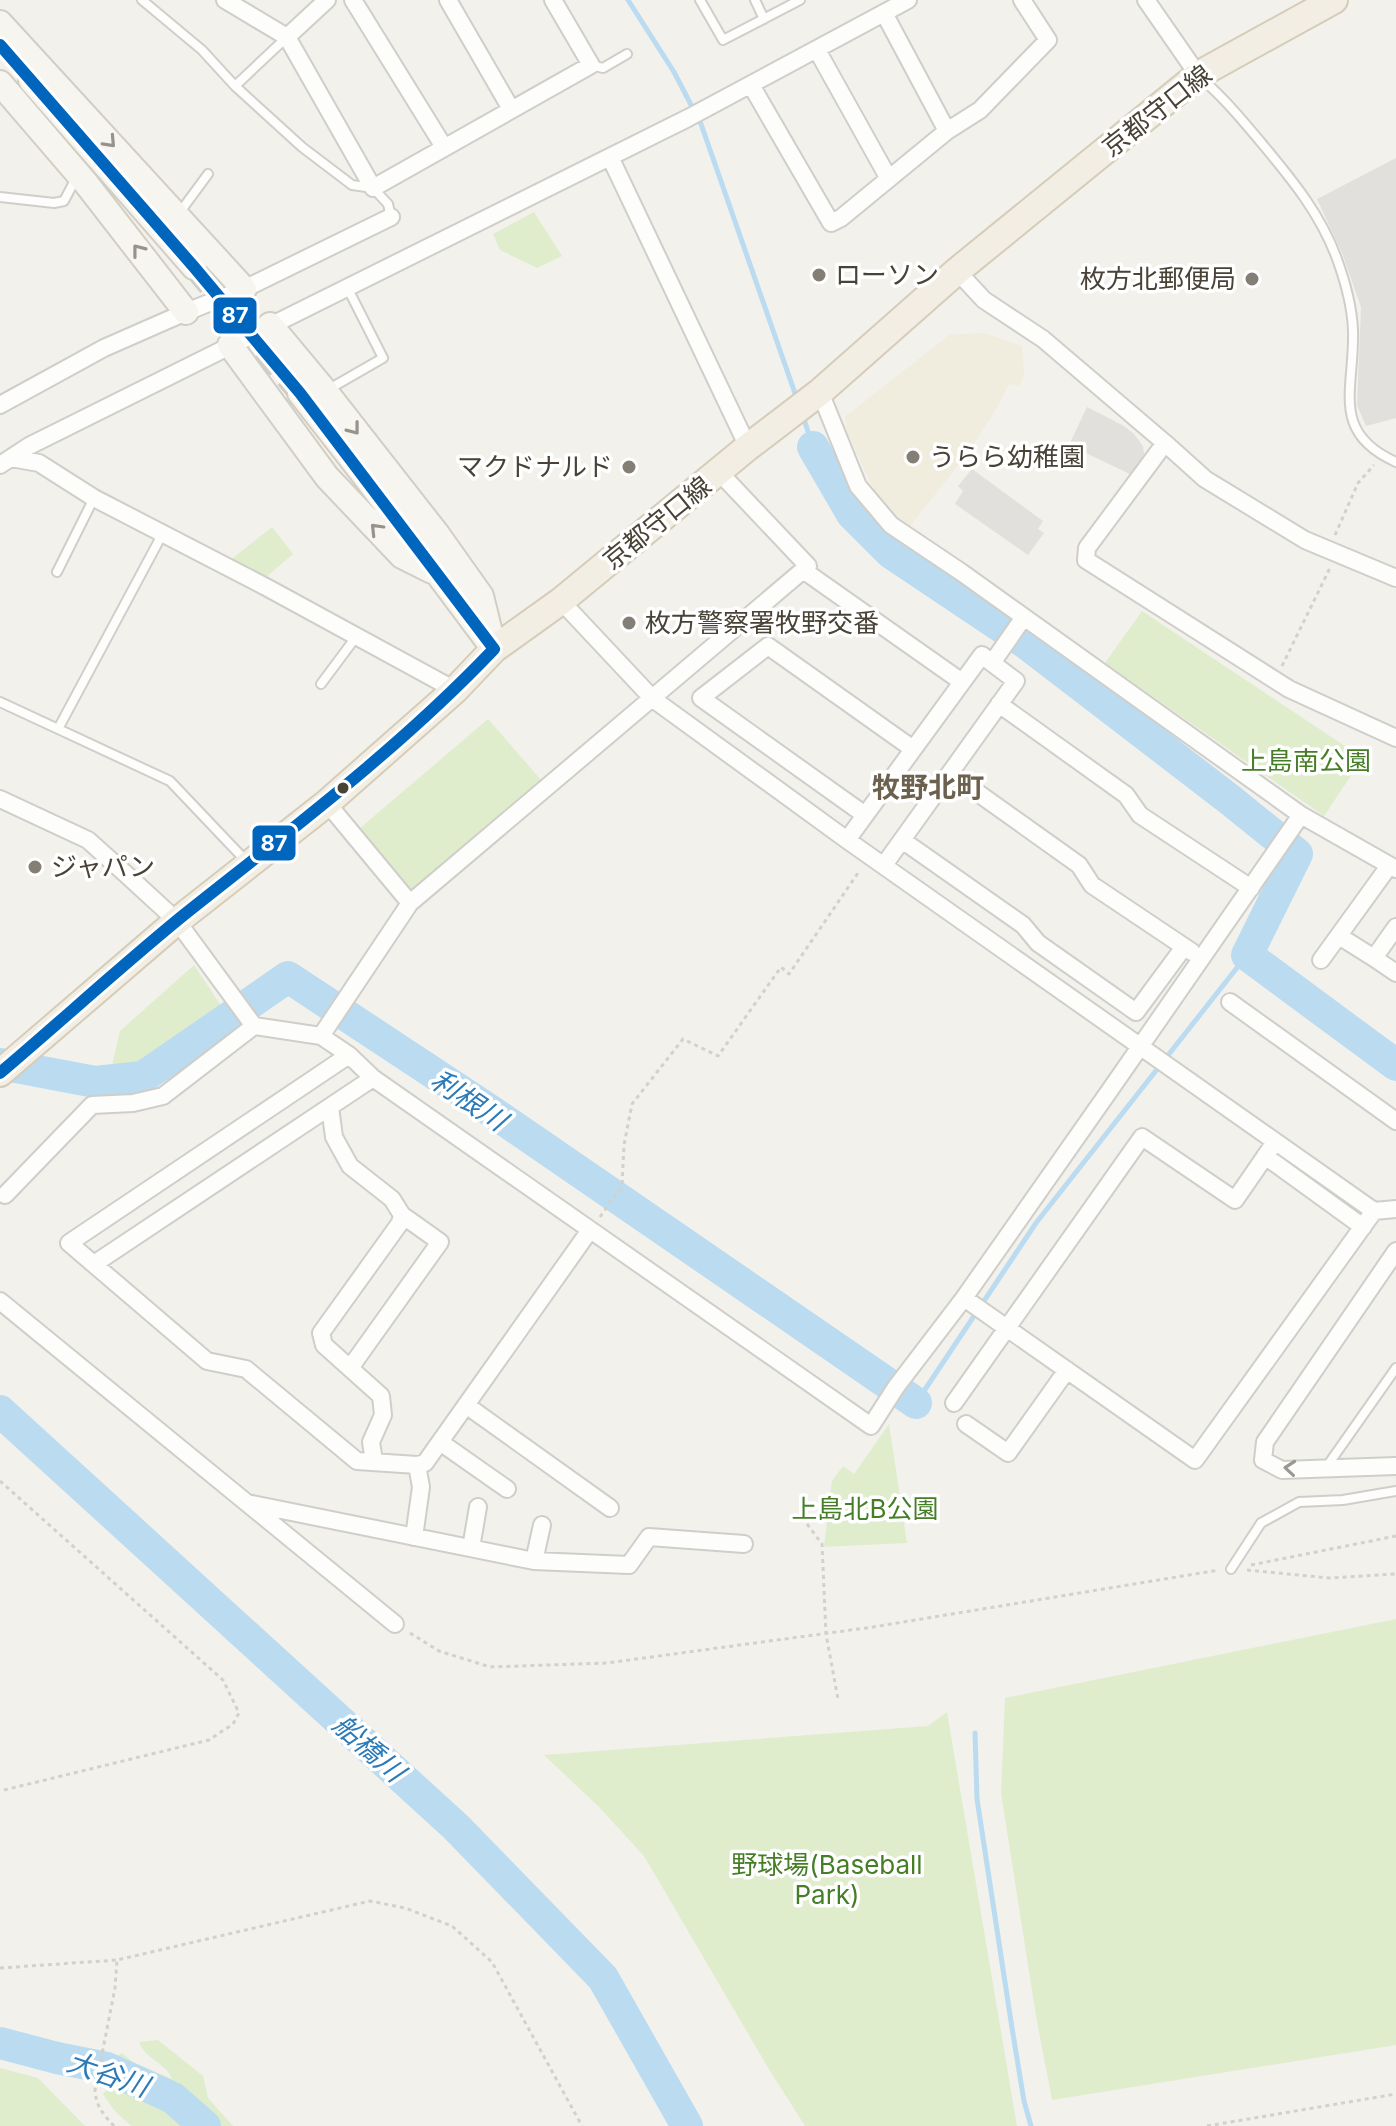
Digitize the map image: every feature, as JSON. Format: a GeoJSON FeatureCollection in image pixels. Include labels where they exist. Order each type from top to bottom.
{"type":"FeatureCollection","features":[{"type":"Feature","properties":{"kind":"main road","name":"京都守口線"},"geometry":{"type":"LineString","coordinates":[[0,1073],[177,921],[327,803],[455,690],[494,649],[561,601],[805,403],[957,271],[1198,75],[1334,0]]}},
{"type":"Feature","properties":{"kind":"street"},"geometry":{"type":"LineString","coordinates":[[225,0],[287,37],[373,188],[591,65],[553,0]]}},
{"type":"Feature","properties":{"kind":"street"},"geometry":{"type":"LineString","coordinates":[[287,37],[327,0]]}},
{"type":"Feature","properties":{"kind":"street"},"geometry":{"type":"LineString","coordinates":[[353,0],[444,147]]}},
{"type":"Feature","properties":{"kind":"street"},"geometry":{"type":"LineString","coordinates":[[448,0],[511,109]]}},
{"type":"Feature","properties":{"kind":"street"},"geometry":{"type":"LineString","coordinates":[[6,461],[29,446],[230,345],[707,109],[908,0]]}},
{"type":"Feature","properties":{"kind":"street"},"geometry":{"type":"LineString","coordinates":[[751,85],[831,223],[947,131],[980,110],[1048,40],[1022,0]]}},
{"type":"Feature","properties":{"kind":"street"},"geometry":{"type":"LineString","coordinates":[[1146,0],[1198,75]]}},
{"type":"Feature","properties":{"kind":"street"},"geometry":{"type":"LineString","coordinates":[[884,13],[947,131]]}},
{"type":"Feature","properties":{"kind":"street"},"geometry":{"type":"LineString","coordinates":[[0,23],[244,289]]}},
{"type":"Feature","properties":{"kind":"street"},"geometry":{"type":"LineString","coordinates":[[0,45],[194,267]]}},
{"type":"Feature","properties":{"kind":"street"},"geometry":{"type":"LineString","coordinates":[[817,50],[889,179]]}},
{"type":"Feature","properties":{"kind":"street"},"geometry":{"type":"LineString","coordinates":[[0,83],[78,174],[186,312]]}},
{"type":"Feature","properties":{"kind":"street"},"geometry":{"type":"LineString","coordinates":[[610,157],[748,447]]}},
{"type":"Feature","properties":{"kind":"street"},"geometry":{"type":"LineString","coordinates":[[0,405],[104,348],[244,289],[391,217]]}},
{"type":"Feature","properties":{"kind":"street"},"geometry":{"type":"LineString","coordinates":[[957,271],[984,300],[1043,339],[1205,479],[1305,540],[1396,578]]}},
{"type":"Feature","properties":{"kind":"street"},"geometry":{"type":"LineString","coordinates":[[270,325],[437,534],[481,596],[494,649]]}},
{"type":"Feature","properties":{"kind":"street"},"geometry":{"type":"LineString","coordinates":[[230,345],[327,477],[402,556],[438,574]]}},
{"type":"Feature","properties":{"kind":"street"},"geometry":{"type":"LineString","coordinates":[[300,393],[494,649]]}},
{"type":"Feature","properties":{"kind":"street"},"geometry":{"type":"LineString","coordinates":[[805,403],[858,486],[891,525],[1301,815],[1393,868],[1321,960]]}},
{"type":"Feature","properties":{"kind":"street"},"geometry":{"type":"LineString","coordinates":[[1165,443],[1087,548],[1086,560],[1289,689],[1396,738]]}},
{"type":"Feature","properties":{"kind":"street"},"geometry":{"type":"LineString","coordinates":[[6,461],[39,463],[94,498],[455,690]]}},
{"type":"Feature","properties":{"kind":"street"},"geometry":{"type":"LineString","coordinates":[[325,1029],[410,903],[808,566],[719,472]]}},
{"type":"Feature","properties":{"kind":"street"},"geometry":{"type":"LineString","coordinates":[[803,570],[962,682]]}},
{"type":"Feature","properties":{"kind":"street"},"geometry":{"type":"LineString","coordinates":[[561,601],[653,699],[1141,1047],[1363,1227]]}},
{"type":"Feature","properties":{"kind":"street"},"geometry":{"type":"LineString","coordinates":[[992,663],[1024,617]]}},
{"type":"Feature","properties":{"kind":"street"},"geometry":{"type":"LineString","coordinates":[[865,815],[701,698],[768,646],[913,749]]}},
{"type":"Feature","properties":{"kind":"street"},"geometry":{"type":"LineString","coordinates":[[847,840],[982,655],[1016,681],[902,840],[877,860]]}},
{"type":"Feature","properties":{"kind":"street"},"geometry":{"type":"LineString","coordinates":[[999,704],[1126,795],[1140,815],[1251,888]]}},
{"type":"Feature","properties":{"kind":"street"},"geometry":{"type":"LineString","coordinates":[[950,773],[1079,865],[1092,885],[1202,959]]}},
{"type":"Feature","properties":{"kind":"street"},"geometry":{"type":"LineString","coordinates":[[0,799],[88,840],[177,921],[251,1022]]}},
{"type":"Feature","properties":{"kind":"street"},"geometry":{"type":"LineString","coordinates":[[327,803],[410,903]]}},
{"type":"Feature","properties":{"kind":"street"},"geometry":{"type":"LineString","coordinates":[[5,1195],[92,1105],[133,1103],[163,1096],[251,1022],[325,1029],[373,1078],[871,1426],[882,1406],[964,1298],[1141,1047],[1301,815]]}},
{"type":"Feature","properties":{"kind":"street"},"geometry":{"type":"LineString","coordinates":[[902,840],[1023,925],[1038,943],[1136,1012],[1184,947]]}},
{"type":"Feature","properties":{"kind":"street"},"geometry":{"type":"LineString","coordinates":[[1374,958],[1396,927]]}},
{"type":"Feature","properties":{"kind":"street"},"geometry":{"type":"LineString","coordinates":[[1339,936],[1396,973]]}},
{"type":"Feature","properties":{"kind":"street"},"geometry":{"type":"LineString","coordinates":[[1230,1002],[1396,1121]]}},
{"type":"Feature","properties":{"kind":"street"},"geometry":{"type":"LineString","coordinates":[[349,1055],[69,1243],[207,1361],[246,1369],[357,1461],[417,1465],[425,1463],[590,1230]]}},
{"type":"Feature","properties":{"kind":"street"},"geometry":{"type":"LineString","coordinates":[[94,1264],[373,1078]]}},
{"type":"Feature","properties":{"kind":"street"},"geometry":{"type":"LineString","coordinates":[[330,1107],[334,1137],[350,1166],[392,1199],[402,1215],[440,1242],[350,1368]]}},
{"type":"Feature","properties":{"kind":"street"},"geometry":{"type":"LineString","coordinates":[[954,1403],[1142,1137],[1235,1200],[1270,1149]]}},
{"type":"Feature","properties":{"kind":"street"},"geometry":{"type":"LineString","coordinates":[[1270,1149],[1374,1211],[1396,1209]]}},
{"type":"Feature","properties":{"kind":"street"},"geometry":{"type":"LineString","coordinates":[[964,1298],[1195,1460],[1374,1211]]}},
{"type":"Feature","properties":{"kind":"street"},"geometry":{"type":"LineString","coordinates":[[374,1461],[371,1442],[383,1415],[381,1396],[324,1345],[321,1333],[400,1223],[402,1215]]}},
{"type":"Feature","properties":{"kind":"street"},"geometry":{"type":"LineString","coordinates":[[1396,1251],[1265,1442],[1263,1460],[1282,1470],[1396,1466]]}},
{"type":"Feature","properties":{"kind":"street"},"geometry":{"type":"LineString","coordinates":[[0,1301],[395,1624]]}},
{"type":"Feature","properties":{"kind":"street"},"geometry":{"type":"LineString","coordinates":[[966,1424],[1008,1453],[1067,1370]]}},
{"type":"Feature","properties":{"kind":"street"},"geometry":{"type":"LineString","coordinates":[[466,1405],[610,1508]]}},
{"type":"Feature","properties":{"kind":"street"},"geometry":{"type":"LineString","coordinates":[[440,1442],[507,1489]]}},
{"type":"Feature","properties":{"kind":"street"},"geometry":{"type":"LineString","coordinates":[[414,1537],[421,1487],[417,1465]]}},
{"type":"Feature","properties":{"kind":"street"},"geometry":{"type":"LineString","coordinates":[[247,1503],[534,1561],[629,1565],[649,1537],[744,1544]]}},
{"type":"Feature","properties":{"kind":"street"},"geometry":{"type":"LineString","coordinates":[[471,1548],[478,1507]]}},
{"type":"Feature","properties":{"kind":"street"},"geometry":{"type":"LineString","coordinates":[[534,1561],[542,1525]]}},
{"type":"Feature","properties":{"kind":"lane"},"geometry":{"type":"LineString","coordinates":[[142,0],[202,50],[235,86],[302,147],[352,185],[373,188],[388,204],[391,217]]}},
{"type":"Feature","properties":{"kind":"lane"},"geometry":{"type":"LineString","coordinates":[[700,0],[723,40],[800,0]]}},
{"type":"Feature","properties":{"kind":"lane"},"geometry":{"type":"LineString","coordinates":[[755,0],[764,19]]}},
{"type":"Feature","properties":{"kind":"lane"},"geometry":{"type":"LineString","coordinates":[[235,86],[287,37]]}},
{"type":"Feature","properties":{"kind":"lane"},"geometry":{"type":"LineString","coordinates":[[591,65],[603,68],[627,54]]}},
{"type":"Feature","properties":{"kind":"lane"},"geometry":{"type":"LineString","coordinates":[[1198,75],[1226,100],[1314,211],[1337,258],[1351,307],[1350,408],[1355,430],[1380,455],[1396,462]]}},
{"type":"Feature","properties":{"kind":"lane"},"geometry":{"type":"LineString","coordinates":[[0,197],[54,203],[64,201],[78,174]]}},
{"type":"Feature","properties":{"kind":"lane"},"geometry":{"type":"LineString","coordinates":[[178,216],[208,174]]}},
{"type":"Feature","properties":{"kind":"lane"},"geometry":{"type":"LineString","coordinates":[[325,391],[383,358],[347,287]]}},
{"type":"Feature","properties":{"kind":"lane"},"geometry":{"type":"LineString","coordinates":[[57,572],[94,498]]}},
{"type":"Feature","properties":{"kind":"lane"},"geometry":{"type":"LineString","coordinates":[[58,729],[163,533]]}},
{"type":"Feature","properties":{"kind":"lane"},"geometry":{"type":"LineString","coordinates":[[321,684],[356,636]]}},
{"type":"Feature","properties":{"kind":"lane"},"geometry":{"type":"LineString","coordinates":[[0,702],[170,781],[250,864]]}},
{"type":"Feature","properties":{"kind":"lane"},"geometry":{"type":"LineString","coordinates":[[1325,1469],[1396,1368]]}},
{"type":"Feature","properties":{"kind":"lane"},"geometry":{"type":"LineString","coordinates":[[1231,1569],[1261,1523],[1299,1502],[1343,1500],[1396,1491]]}},
{"type":"Feature","properties":{"kind":"path"},"geometry":{"type":"LineString","coordinates":[[605,1211],[622,1186],[626,1131],[632,1104],[683,1039],[718,1056],[781,967],[789,974],[877,860]]}},
{"type":"Feature","properties":{"kind":"path"},"geometry":{"type":"LineString","coordinates":[[0,1481],[223,1680],[239,1713],[233,1724],[209,1740],[0,1791]]}},
{"type":"Feature","properties":{"kind":"path"},"geometry":{"type":"LineString","coordinates":[[807,1524],[822,1544],[826,1634],[838,1699]]}},
{"type":"Feature","properties":{"kind":"path"},"geometry":{"type":"LineString","coordinates":[[395,1624],[439,1651],[490,1667],[607,1663],[826,1634],[1231,1569],[1396,1536]]}},
{"type":"Feature","properties":{"kind":"path"},"geometry":{"type":"LineString","coordinates":[[1231,1569],[1329,1578],[1396,1574]]}},
{"type":"Feature","properties":{"kind":"path"},"geometry":{"type":"LineString","coordinates":[[0,1968],[117,1960],[370,1901],[405,1908],[452,1926],[492,1962],[582,2126]]}},
{"type":"Feature","properties":{"kind":"path"},"geometry":{"type":"LineString","coordinates":[[114,2126],[100,2111],[95,2090],[115,1988],[117,1960]]}},
{"type":"Feature","properties":{"kind":"path"},"geometry":{"type":"LineString","coordinates":[[1207,2126],[1396,2094]]}},
{"type":"Feature","properties":{"kind":"shaded area"},"geometry":{"type":"Polygon","coordinates":[[[1396,158],[1396,418],[1366,426],[1357,405],[1361,307],[1342,253],[1317,199],[1396,158]]]}},
{"type":"Feature","properties":{"kind":"shaded area"},"geometry":{"type":"Polygon","coordinates":[[[984,333],[1022,346],[1024,373],[1020,386],[1009,384],[969,451],[908,529],[880,503],[847,432],[845,417],[949,335],[984,333]]]}},
{"type":"Feature","properties":{"kind":"shaded area"},"geometry":{"type":"Polygon","coordinates":[[[1087,407],[1124,426],[1143,446],[1144,454],[1132,475],[1069,445],[1087,407]]]}},
{"type":"Feature","properties":{"kind":"shaded area"},"geometry":{"type":"Polygon","coordinates":[[[972,469],[1043,521],[1038,529],[1044,533],[1028,555],[955,504],[963,491],[958,486],[972,469]]]}},
{"type":"Feature","properties":{"kind":"green space"},"geometry":{"type":"Polygon","coordinates":[[[534,212],[562,256],[537,268],[500,250],[493,234],[534,212]]]}},
{"type":"Feature","properties":{"kind":"green space"},"geometry":{"type":"Polygon","coordinates":[[[272,527],[293,554],[265,578],[229,561],[272,527]]]}},
{"type":"Feature","properties":{"kind":"green space","name":"上島南公園"},"geometry":{"type":"Polygon","coordinates":[[[1142,611],[1363,758],[1324,816],[1105,663],[1142,611]]]}},
{"type":"Feature","properties":{"kind":"green space"},"geometry":{"type":"Polygon","coordinates":[[[488,719],[542,781],[411,893],[359,829],[488,719]]]}},
{"type":"Feature","properties":{"kind":"green space"},"geometry":{"type":"Polygon","coordinates":[[[194,965],[224,1010],[145,1067],[111,1070],[120,1031],[194,965]]]}},
{"type":"Feature","properties":{"kind":"green space","name":"上島北B公園"},"geometry":{"type":"Polygon","coordinates":[[[889,1424],[907,1543],[824,1547],[832,1481],[843,1466],[854,1474],[889,1424]]]}},
{"type":"Feature","properties":{"kind":"green space"},"geometry":{"type":"Polygon","coordinates":[[[1396,1619],[1396,2045],[1052,2100],[1001,1793],[1005,1698],[1396,1619]]]}},
{"type":"Feature","properties":{"kind":"green space","name":"野球場(Baseball Park)"},"geometry":{"type":"Polygon","coordinates":[[[947,1712],[1017,2126],[805,2126],[644,1856],[599,1807],[544,1755],[928,1726],[947,1712]]]}},
{"type":"Feature","properties":{"kind":"green space"},"geometry":{"type":"Polygon","coordinates":[[[158,2040],[203,2076],[208,2098],[233,2126],[131,2126],[114,2110],[103,2094],[116,2076],[111,2065],[114,2057],[122,2053],[133,2062],[172,2079],[139,2042],[158,2040]]]}},
{"type":"Feature","properties":{"kind":"green space"},"geometry":{"type":"Polygon","coordinates":[[[0,2068],[38,2078],[85,2126],[0,2126],[0,2068]]]}},
{"type":"Feature","properties":{"kind":"waterway"},"geometry":{"type":"LineString","coordinates":[[628,0],[674,72],[701,124],[797,399]]}},
{"type":"Feature","properties":{"kind":"waterway"},"geometry":{"type":"LineString","coordinates":[[803,416],[813,447]]}},
{"type":"Feature","properties":{"kind":"waterway"},"geometry":{"type":"LineString","coordinates":[[813,447],[852,514],[891,553],[1027,644],[1297,854],[1247,955],[1396,1065]]}},
{"type":"Feature","properties":{"kind":"waterway"},"geometry":{"type":"LineString","coordinates":[[916,1403],[1036,1223],[1247,955]]}},
{"type":"Feature","properties":{"kind":"waterway","name":"利根川"},"geometry":{"type":"LineString","coordinates":[[0,1064],[95,1082],[143,1077],[288,977],[491,1111],[916,1403]]}},
{"type":"Feature","properties":{"kind":"waterway","name":"船橋川"},"geometry":{"type":"LineString","coordinates":[[0,1411],[456,1827],[603,1978],[687,2126]]}},
{"type":"Feature","properties":{"kind":"waterway"},"geometry":{"type":"LineString","coordinates":[[975,1733],[977,1799],[1024,2101],[1031,2126]]}},
{"type":"Feature","properties":{"kind":"waterway","name":"大谷川"},"geometry":{"type":"LineString","coordinates":[[0,2043],[107,2068],[173,2098],[205,2126]]}},
{"type":"Feature","properties":{"kind":"tunnel"},"geometry":{"type":"LineString","coordinates":[[194,267],[300,393]]}},
{"type":"Feature","properties":{"kind":"transit line","name":"87"},"geometry":{"type":"LineString","coordinates":[[0,45],[300,393],[494,649],[381,755],[157,937],[0,1073]]}},
{"type":"Feature","properties":{"kind":"place","name":"ローソン"},"geometry":{"type":"Point","coordinates":[819,275]}},
{"type":"Feature","properties":{"kind":"place","name":"枚方北郵便局"},"geometry":{"type":"Point","coordinates":[1252,279]}},
{"type":"Feature","properties":{"kind":"place","name":"うらら幼稚園"},"geometry":{"type":"Point","coordinates":[913,457]}},
{"type":"Feature","properties":{"kind":"place","name":"マクドナルド"},"geometry":{"type":"Point","coordinates":[629,467]}},
{"type":"Feature","properties":{"kind":"place","name":"枚方警察署牧野交番"},"geometry":{"type":"Point","coordinates":[629,623]}},
{"type":"Feature","properties":{"kind":"place","name":"ジャパン"},"geometry":{"type":"Point","coordinates":[35,867]}},
{"type":"Feature","properties":{"kind":"district","name":"牧野北町"},"geometry":{"type":"Point","coordinates":[928,787]}}]}
